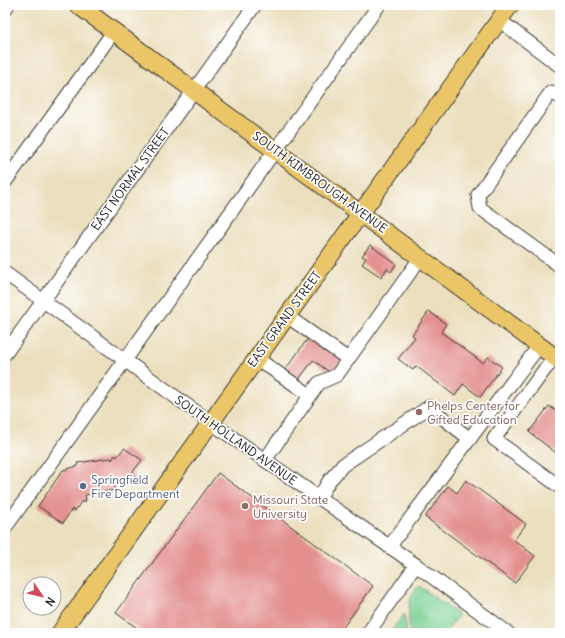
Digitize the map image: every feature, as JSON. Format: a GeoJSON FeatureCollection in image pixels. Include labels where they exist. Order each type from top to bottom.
{"type":"FeatureCollection","features":[{"type":"Feature","properties":{"kind":"main road","name":"SOUTH KIMBROUGH AVENUE"},"geometry":{"type":"LineString","coordinates":[[78,5],[361,212],[558,359]]}},
{"type":"Feature","properties":{"kind":"main road","name":"EAST GRAND STREET"},"geometry":{"type":"LineString","coordinates":[[65,631],[210,422],[510,5]]}},
{"type":"Feature","properties":{"kind":"street"},"geometry":{"type":"LineString","coordinates":[[5,9],[8,5]]}},
{"type":"Feature","properties":{"kind":"street","name":"EAST NORMAL STREET"},"geometry":{"type":"LineString","coordinates":[[5,354],[255,5]]}},
{"type":"Feature","properties":{"kind":"street"},"geometry":{"type":"LineString","coordinates":[[5,528],[379,5]]}},
{"type":"Feature","properties":{"kind":"street"},"geometry":{"type":"LineString","coordinates":[[499,20],[560,66]]}},
{"type":"Feature","properties":{"kind":"street"},"geometry":{"type":"LineString","coordinates":[[5,182],[114,31]]}},
{"type":"Feature","properties":{"kind":"street"},"geometry":{"type":"LineString","coordinates":[[560,96],[552,92],[478,195],[478,201],[480,208],[560,266]]}},
{"type":"Feature","properties":{"kind":"street"},"geometry":{"type":"LineString","coordinates":[[265,460],[319,383],[337,375],[421,257]]}},
{"type":"Feature","properties":{"kind":"street","name":"SOUTH HOLLAND AVENUE"},"geometry":{"type":"LineString","coordinates":[[5,273],[210,422],[416,565],[508,633]]}},
{"type":"Feature","properties":{"kind":"street"},"geometry":{"type":"LineString","coordinates":[[287,316],[348,359]]}},
{"type":"Feature","properties":{"kind":"street"},"geometry":{"type":"LineString","coordinates":[[389,547],[540,346]]}},
{"type":"Feature","properties":{"kind":"street"},"geometry":{"type":"LineString","coordinates":[[256,358],[310,395]]}},
{"type":"Feature","properties":{"kind":"street"},"geometry":{"type":"LineString","coordinates":[[558,359],[545,369],[494,439],[560,487]]}},
{"type":"Feature","properties":{"kind":"street"},"geometry":{"type":"LineString","coordinates":[[319,498],[329,481],[343,465],[429,407],[470,439]]}},
{"type":"Feature","properties":{"kind":"street"},"geometry":{"type":"LineString","coordinates":[[368,633],[416,565]]}},
{"type":"Feature","properties":{"kind":"green space"},"geometry":{"type":"Polygon","coordinates":[[[419,586],[459,615],[445,633],[410,633],[410,602],[415,590],[419,586]]]}},
{"type":"Feature","properties":{"kind":"green space"},"geometry":{"type":"Polygon","coordinates":[[[404,614],[407,633],[390,633],[404,614]]]}},
{"type":"Feature","properties":{"kind":"building"},"geometry":{"type":"Polygon","coordinates":[[[370,245],[396,264],[391,272],[387,269],[381,277],[362,264],[366,258],[362,256],[370,245]]]}},
{"type":"Feature","properties":{"kind":"building"},"geometry":{"type":"Polygon","coordinates":[[[429,311],[446,324],[441,332],[483,363],[488,357],[502,367],[480,397],[463,384],[455,396],[416,366],[413,370],[398,359],[415,337],[412,335],[429,311]]]}},
{"type":"Feature","properties":{"kind":"building"},"geometry":{"type":"Polygon","coordinates":[[[309,337],[342,360],[332,374],[313,360],[297,382],[283,373],[309,337]]]}},
{"type":"Feature","properties":{"kind":"building"},"geometry":{"type":"Polygon","coordinates":[[[549,406],[559,413],[560,412],[560,456],[529,432],[549,406]]]}},
{"type":"Feature","properties":{"kind":"building","name":"Springfield Fire Department"},"geometry":{"type":"Polygon","coordinates":[[[124,448],[142,460],[132,473],[136,477],[132,483],[126,479],[114,482],[115,490],[85,495],[86,501],[81,502],[75,511],[72,509],[63,523],[38,506],[63,470],[78,466],[77,463],[111,458],[112,460],[115,455],[117,457],[124,448]]]}},
{"type":"Feature","properties":{"kind":"building"},"geometry":{"type":"Polygon","coordinates":[[[218,473],[373,586],[339,633],[144,633],[116,613],[218,473]]]}},
{"type":"Feature","properties":{"kind":"building"},"geometry":{"type":"Polygon","coordinates":[[[466,480],[526,524],[514,540],[535,556],[515,583],[425,517],[448,486],[457,493],[466,480]]]}},
{"type":"Feature","properties":{"kind":"place","name":"Phelps Center for Gifted Education"},"geometry":{"type":"Point","coordinates":[419,412]}},
{"type":"Feature","properties":{"kind":"place","name":"Springfield Fire Department"},"geometry":{"type":"Point","coordinates":[83,486]}},
{"type":"Feature","properties":{"kind":"place","name":"Missouri State University"},"geometry":{"type":"Point","coordinates":[245,506]}}]}
